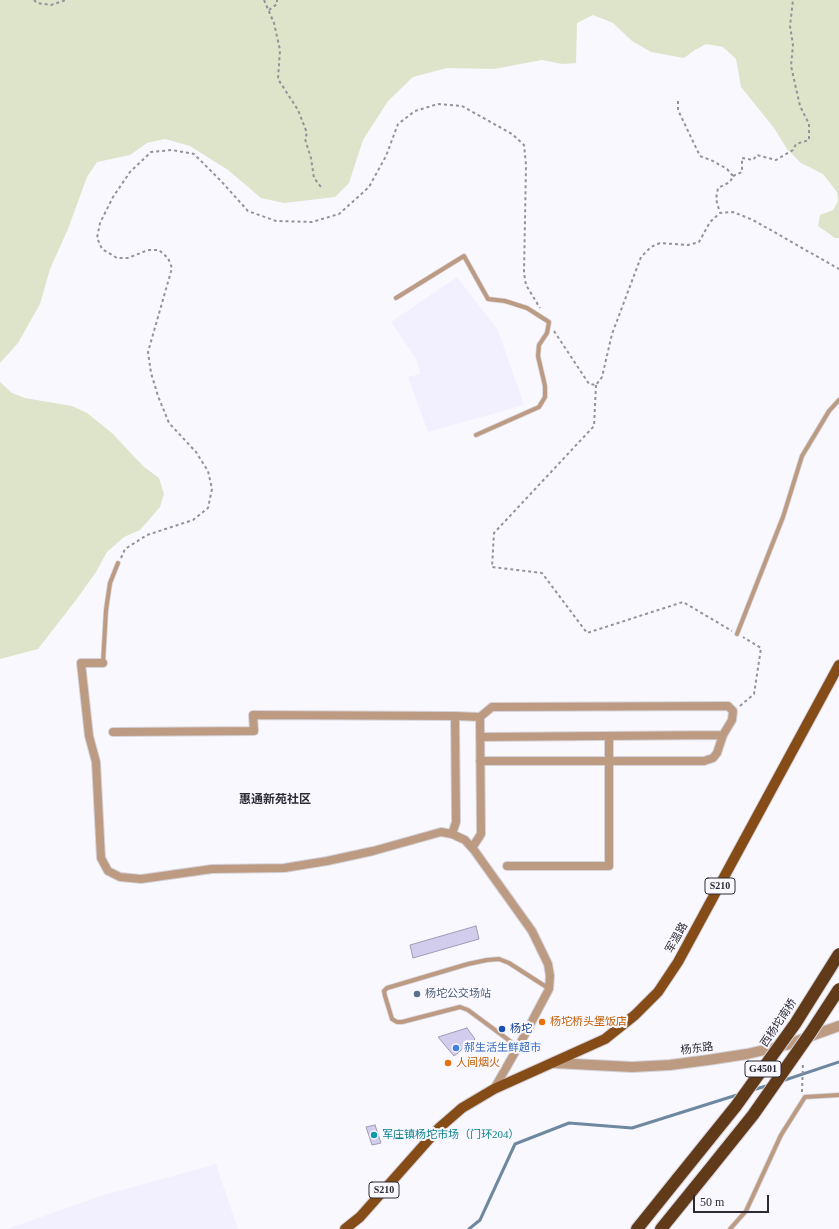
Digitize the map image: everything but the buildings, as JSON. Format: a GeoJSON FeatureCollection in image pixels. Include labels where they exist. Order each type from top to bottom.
{"type":"FeatureCollection","features":[{"type":"Feature","properties":{"kind":"highway","name":"西杨坨南桥"},"geometry":{"type":"LineString","coordinates":[[637,1229],[741,1100],[795,1024],[839,954]]}},
{"type":"Feature","properties":{"kind":"highway","name":"G4501"},"geometry":{"type":"LineString","coordinates":[[661,1229],[752,1115],[811,1032],[839,989]]}},
{"type":"Feature","properties":{"kind":"main road","name":"军温路"},"geometry":{"type":"LineString","coordinates":[[346,1229],[360,1217],[439,1128],[462,1108],[494,1089],[605,1039],[635,1016],[658,992],[678,962],[839,665]]}},
{"type":"Feature","properties":{"kind":"street"},"geometry":{"type":"LineString","coordinates":[[103,663],[81,663],[89,736],[96,762],[101,858],[108,871],[120,877],[141,879],[212,869],[284,868],[342,858],[441,832],[452,834],[465,840],[532,932],[548,964],[550,976],[549,989],[494,1089]]}},
{"type":"Feature","properties":{"kind":"street"},"geometry":{"type":"LineString","coordinates":[[113,732],[254,731],[254,715],[480,717],[492,707],[728,706],[733,711],[732,720],[723,735],[717,753],[713,758],[704,760],[480,761]]}},
{"type":"Feature","properties":{"kind":"street"},"geometry":{"type":"LineString","coordinates":[[452,834],[456,822],[455,716]]}},
{"type":"Feature","properties":{"kind":"street"},"geometry":{"type":"LineString","coordinates":[[472,848],[481,834],[480,717]]}},
{"type":"Feature","properties":{"kind":"street"},"geometry":{"type":"LineString","coordinates":[[480,737],[723,735]]}},
{"type":"Feature","properties":{"kind":"street"},"geometry":{"type":"LineString","coordinates":[[507,866],[609,866],[609,736]]}},
{"type":"Feature","properties":{"kind":"street","name":"杨东路"},"geometry":{"type":"LineString","coordinates":[[554,1063],[632,1067],[670,1065],[747,1054],[786,1045],[839,1026]]}},
{"type":"Feature","properties":{"kind":"lane"},"geometry":{"type":"LineString","coordinates":[[396,298],[464,256],[488,299],[505,301],[527,308],[549,322],[547,333],[539,345],[538,356],[546,386],[545,397],[539,407],[476,435]]}},
{"type":"Feature","properties":{"kind":"lane"},"geometry":{"type":"LineString","coordinates":[[737,634],[783,517],[802,456],[829,410],[839,400]]}},
{"type":"Feature","properties":{"kind":"lane"},"geometry":{"type":"LineString","coordinates":[[103,663],[106,610],[110,583],[118,563]]}},
{"type":"Feature","properties":{"kind":"lane"},"geometry":{"type":"LineString","coordinates":[[518,1047],[464,1008],[460,1007],[397,1022],[392,1019],[384,991],[387,988],[468,964],[499,959],[509,963],[549,989]]}},
{"type":"Feature","properties":{"kind":"lane"},"geometry":{"type":"LineString","coordinates":[[730,1229],[746,1210],[781,1135],[804,1097],[839,1095]]}},
{"type":"Feature","properties":{"kind":"path"},"geometry":{"type":"LineString","coordinates":[[34,0],[37,3],[51,5],[66,0]]}},
{"type":"Feature","properties":{"kind":"path"},"geometry":{"type":"LineString","coordinates":[[264,0],[274,23],[280,50],[278,79],[298,110],[307,133],[305,139],[311,158],[314,178],[320,187]]}},
{"type":"Feature","properties":{"kind":"path"},"geometry":{"type":"LineString","coordinates":[[269,10],[277,4],[277,0]]}},
{"type":"Feature","properties":{"kind":"path"},"geometry":{"type":"LineString","coordinates":[[720,213],[716,199],[718,188],[730,182],[733,176],[742,172],[742,158],[752,160],[757,155],[776,160],[793,150],[796,144],[808,140],[808,124],[800,106],[791,66],[793,45],[790,26],[793,0]]}},
{"type":"Feature","properties":{"kind":"path"},"geometry":{"type":"LineString","coordinates":[[678,101],[678,110],[700,156],[728,169],[733,176]]}},
{"type":"Feature","properties":{"kind":"path"},"geometry":{"type":"LineString","coordinates":[[118,563],[125,549],[147,535],[193,520],[208,508],[212,489],[208,471],[196,452],[170,423],[158,396],[151,373],[148,352],[172,268],[168,258],[159,250],[148,250],[128,258],[117,258],[102,249],[97,238],[100,223],[113,197],[130,172],[150,152],[172,150],[194,154],[222,181],[248,211],[276,221],[312,222],[339,214],[369,187],[386,156],[398,124],[415,111],[438,104],[462,106],[512,134],[524,145],[526,165],[524,273],[526,285],[589,384],[596,385]]}},
{"type":"Feature","properties":{"kind":"path"},"geometry":{"type":"LineString","coordinates":[[733,711],[754,694],[761,648],[683,602],[587,633],[542,573],[492,567],[494,533],[594,426],[596,385],[602,377],[612,334],[641,257],[651,247],[660,243],[688,246],[699,242],[710,222],[720,213],[734,212],[752,220],[839,269]]}},
{"type":"Feature","properties":{"kind":"path"},"geometry":{"type":"LineString","coordinates":[[801,1095],[803,1058]]}},
{"type":"Feature","properties":{"kind":"shaded area"},"geometry":{"type":"Polygon","coordinates":[[[457,277],[498,330],[524,405],[428,432],[408,377],[420,374],[417,360],[391,322],[457,277]]]}},
{"type":"Feature","properties":{"kind":"shaded area"},"geometry":{"type":"Polygon","coordinates":[[[216,1164],[238,1229],[7,1229],[104,1195],[216,1164]]]}},
{"type":"Feature","properties":{"kind":"green space"},"geometry":{"type":"Polygon","coordinates":[[[0,0],[839,0],[839,238],[835,238],[818,226],[820,215],[833,210],[838,201],[837,192],[823,174],[801,163],[787,149],[774,128],[741,87],[736,59],[723,47],[706,44],[684,58],[651,52],[632,41],[613,23],[593,15],[577,23],[576,63],[562,64],[542,60],[494,69],[447,68],[413,77],[388,101],[363,140],[349,183],[335,197],[284,203],[261,198],[228,170],[190,146],[165,139],[147,143],[130,155],[97,162],[87,177],[68,229],[50,269],[40,304],[18,343],[0,363],[0,0]]]}},
{"type":"Feature","properties":{"kind":"green space"},"geometry":{"type":"Polygon","coordinates":[[[0,382],[12,393],[25,398],[72,406],[87,413],[112,433],[143,466],[159,478],[164,494],[160,507],[140,530],[124,537],[107,552],[96,572],[38,649],[0,659],[0,382]]]}},
{"type":"Feature","properties":{"kind":"waterway"},"geometry":{"type":"LineString","coordinates":[[782,1081],[839,1062]]}},
{"type":"Feature","properties":{"kind":"waterway"},"geometry":{"type":"LineString","coordinates":[[753,1090],[769,1085]]}},
{"type":"Feature","properties":{"kind":"waterway"},"geometry":{"type":"LineString","coordinates":[[469,1229],[480,1220],[515,1144],[569,1123],[632,1128],[740,1094]]}},
{"type":"Feature","properties":{"kind":"place","name":"杨坨公交场站"},"geometry":{"type":"Point","coordinates":[417,994]}},
{"type":"Feature","properties":{"kind":"place","name":"杨坨桥头堡饭店"},"geometry":{"type":"Point","coordinates":[542,1022]}},
{"type":"Feature","properties":{"kind":"place","name":"杨坨"},"geometry":{"type":"Point","coordinates":[502,1029]}},
{"type":"Feature","properties":{"kind":"place","name":"郝生活生鲜超市"},"geometry":{"type":"Point","coordinates":[456,1048]}},
{"type":"Feature","properties":{"kind":"place","name":"人间烟火"},"geometry":{"type":"Point","coordinates":[448,1063]}},
{"type":"Feature","properties":{"kind":"place","name":"军庄镇杨坨市场（门环204）"},"geometry":{"type":"Point","coordinates":[374,1135]}},
{"type":"Feature","properties":{"kind":"district","name":"惠通新苑社区"},"geometry":{"type":"Point","coordinates":[275,800]}}]}
